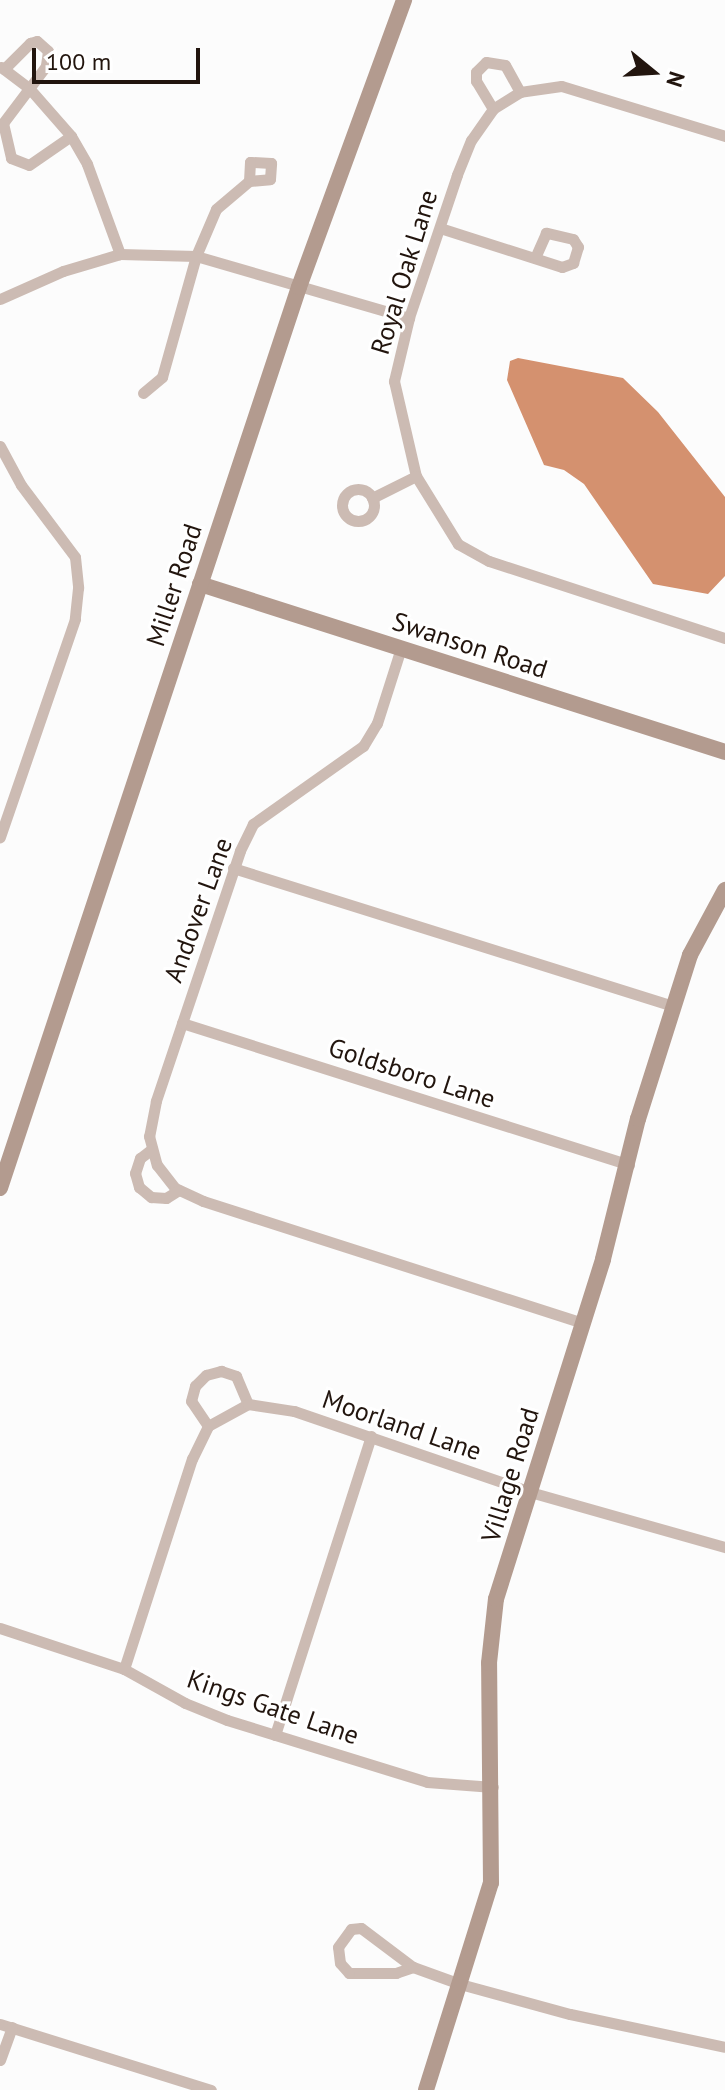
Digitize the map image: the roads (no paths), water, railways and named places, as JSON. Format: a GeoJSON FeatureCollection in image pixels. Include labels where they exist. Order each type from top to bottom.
{"type":"FeatureCollection","features":[{"type":"Feature","properties":{"kind":"street","name":"Miller Road"},"geometry":{"type":"LineString","coordinates":[[0,1188],[299,287],[404,0]]}},
{"type":"Feature","properties":{"kind":"street"},"geometry":{"type":"LineString","coordinates":[[71,136],[29,165],[11,158],[3,123],[29,88],[46,66],[45,46],[30,43],[2,68],[29,88],[71,136],[87,164],[120,254]]}},
{"type":"Feature","properties":{"kind":"street"},"geometry":{"type":"LineString","coordinates":[[493,109],[476,81],[476,72],[486,62],[505,65],[520,92]]}},
{"type":"Feature","properties":{"kind":"street","name":"Royal Oak Lane"},"geometry":{"type":"LineString","coordinates":[[725,136],[561,86],[520,92],[493,109],[471,140],[409,318],[394,381],[416,476],[458,544],[489,561],[725,638]]}},
{"type":"Feature","properties":{"kind":"street"},"geometry":{"type":"LineString","coordinates":[[143,393],[162,377],[196,256],[216,209],[249,181]]}},
{"type":"Feature","properties":{"kind":"street"},"geometry":{"type":"LineString","coordinates":[[440,228],[535,258]]}},
{"type":"Feature","properties":{"kind":"street"},"geometry":{"type":"LineString","coordinates":[[0,299],[63,271],[120,254],[196,256],[409,318]]}},
{"type":"Feature","properties":{"kind":"street"},"geometry":{"type":"LineString","coordinates":[[0,446],[21,485],[75,557],[78,588],[75,619],[0,837]]}},
{"type":"Feature","properties":{"kind":"street"},"geometry":{"type":"LineString","coordinates":[[372,498],[416,476]]}},
{"type":"Feature","properties":{"kind":"street","name":"Swanson Road"},"geometry":{"type":"LineString","coordinates":[[200,584],[725,752]]}},
{"type":"Feature","properties":{"kind":"street","name":"Andover Lane"},"geometry":{"type":"LineString","coordinates":[[401,648],[377,723],[363,746],[253,824],[233,868],[156,1101],[149,1136],[152,1149],[140,1158],[135,1173],[139,1187],[151,1197],[166,1198],[179,1190],[583,1323]]}},
{"type":"Feature","properties":{"kind":"street"},"geometry":{"type":"LineString","coordinates":[[233,868],[674,1006]]}},
{"type":"Feature","properties":{"kind":"street","name":"Village Road"},"geometry":{"type":"LineString","coordinates":[[426,2090],[491,1883],[490,1633],[690,955],[725,890]]}},
{"type":"Feature","properties":{"kind":"street","name":"Goldsboro Lane"},"geometry":{"type":"LineString","coordinates":[[182,1023],[629,1165]]}},
{"type":"Feature","properties":{"kind":"street"},"geometry":{"type":"LineString","coordinates":[[152,1149],[157,1165],[179,1190]]}},
{"type":"Feature","properties":{"kind":"street"},"geometry":{"type":"LineString","coordinates":[[124,1669],[192,1459],[208,1426],[248,1404],[236,1376],[221,1371],[206,1375],[195,1386],[191,1401],[208,1426]]}},
{"type":"Feature","properties":{"kind":"street","name":"Moorland Lane"},"geometry":{"type":"LineString","coordinates":[[248,1404],[294,1411],[530,1492],[725,1547]]}},
{"type":"Feature","properties":{"kind":"street"},"geometry":{"type":"LineString","coordinates":[[275,1735],[371,1436]]}},
{"type":"Feature","properties":{"kind":"street","name":"Kings Gate Lane"},"geometry":{"type":"LineString","coordinates":[[0,1628],[124,1669],[185,1703],[275,1735],[443,1786],[493,1787]]}},
{"type":"Feature","properties":{"kind":"street"},"geometry":{"type":"LineString","coordinates":[[413,1967],[396,1973],[349,1973],[340,1963],[338,1947],[351,1929],[361,1928],[413,1967],[460,1984],[570,2014],[725,2047]]}},
{"type":"Feature","properties":{"kind":"street"},"geometry":{"type":"LineString","coordinates":[[0,2060],[6,2026],[211,2090]]}}]}
